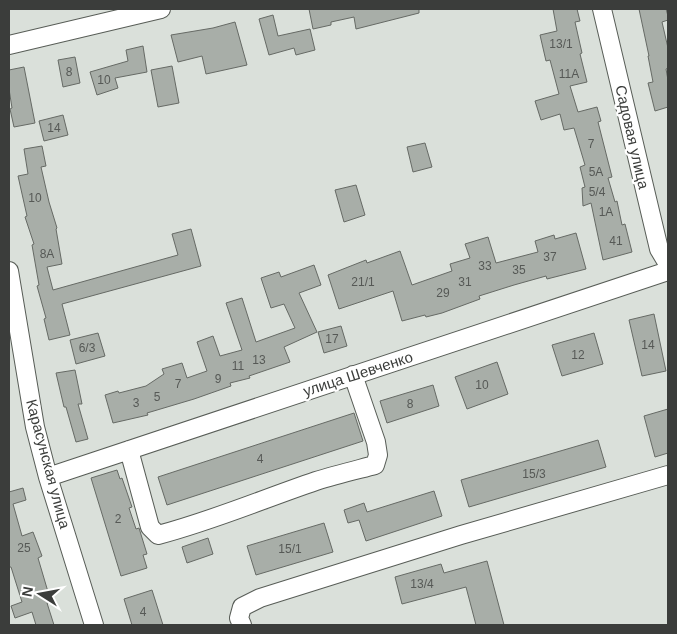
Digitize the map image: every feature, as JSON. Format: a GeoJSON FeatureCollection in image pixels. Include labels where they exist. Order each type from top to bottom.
{"type":"FeatureCollection","features":[{"type":"Feature","properties":{"kind":"street"},"geometry":{"type":"LineString","coordinates":[[9,45],[161,9]]}},
{"type":"Feature","properties":{"kind":"street","name":"Садовая улица"},"geometry":{"type":"LineString","coordinates":[[602,9],[659,248],[668,264]]}},
{"type":"Feature","properties":{"kind":"street","name":"Карасунская улица"},"geometry":{"type":"LineString","coordinates":[[9,271],[35,427],[48,477],[94,625]]}},
{"type":"Feature","properties":{"kind":"street","name":"улица Шевченко"},"geometry":{"type":"LineString","coordinates":[[48,477],[668,272]]}},
{"type":"Feature","properties":{"kind":"street"},"geometry":{"type":"LineString","coordinates":[[130,450],[150,527],[158,535],[247,507],[316,481],[375,464],[378,455],[376,442],[352,375]]}},
{"type":"Feature","properties":{"kind":"street"},"geometry":{"type":"LineString","coordinates":[[242,625],[240,618],[242,607],[260,598],[461,535],[668,475]]}},
{"type":"Feature","properties":{"kind":"building"},"geometry":{"type":"Polygon","coordinates":[[[309,9],[419,9],[419,13],[356,29],[354,17],[331,22],[331,25],[313,29],[309,9]]]}},
{"type":"Feature","properties":{"kind":"building"},"geometry":{"type":"Polygon","coordinates":[[[553,9],[577,9],[580,21],[575,22],[587,82],[570,86],[578,112],[597,107],[601,121],[598,122],[612,177],[608,178],[615,202],[617,201],[622,225],[625,224],[632,252],[603,260],[591,203],[583,206],[582,188],[585,187],[580,167],[585,165],[574,128],[564,130],[560,114],[541,120],[535,101],[559,94],[550,60],[546,61],[540,35],[557,31],[553,9]]]}},
{"type":"Feature","properties":{"kind":"building"},"geometry":{"type":"Polygon","coordinates":[[[639,9],[666,9],[668,16],[668,20],[662,22],[668,48],[668,68],[666,69],[668,107],[655,111],[648,83],[653,82],[649,56],[639,9]]]}},
{"type":"Feature","properties":{"kind":"building"},"geometry":{"type":"Polygon","coordinates":[[[273,15],[278,36],[310,29],[315,50],[296,55],[294,48],[269,55],[259,19],[273,15]]]}},
{"type":"Feature","properties":{"kind":"building"},"geometry":{"type":"Polygon","coordinates":[[[235,22],[247,65],[206,74],[202,56],[178,62],[171,35],[213,28],[235,22]]]}},
{"type":"Feature","properties":{"kind":"building"},"geometry":{"type":"Polygon","coordinates":[[[143,46],[147,72],[115,78],[118,88],[97,95],[90,72],[128,61],[126,50],[143,46]]]}},
{"type":"Feature","properties":{"kind":"building"},"geometry":{"type":"Polygon","coordinates":[[[75,57],[80,83],[63,87],[58,60],[75,57]]]}},
{"type":"Feature","properties":{"kind":"building"},"geometry":{"type":"Polygon","coordinates":[[[172,66],[179,103],[158,107],[151,70],[172,66]]]}},
{"type":"Feature","properties":{"kind":"building"},"geometry":{"type":"Polygon","coordinates":[[[24,67],[35,123],[14,127],[10,109],[12,108],[9,70],[24,67]]]}},
{"type":"Feature","properties":{"kind":"building"},"geometry":{"type":"Polygon","coordinates":[[[63,115],[68,135],[44,141],[39,121],[63,115]]]}},
{"type":"Feature","properties":{"kind":"building"},"geometry":{"type":"Polygon","coordinates":[[[425,143],[432,167],[413,172],[407,147],[425,143]]]}},
{"type":"Feature","properties":{"kind":"building"},"geometry":{"type":"Polygon","coordinates":[[[42,146],[46,166],[41,167],[57,228],[62,264],[47,267],[53,290],[178,255],[172,234],[191,229],[201,266],[62,304],[70,335],[49,340],[44,319],[46,318],[37,286],[39,285],[32,245],[34,244],[25,217],[27,216],[18,176],[28,174],[24,149],[42,146]]]}},
{"type":"Feature","properties":{"kind":"building"},"geometry":{"type":"Polygon","coordinates":[[[356,185],[365,215],[344,222],[335,190],[356,185]]]}},
{"type":"Feature","properties":{"kind":"building"},"geometry":{"type":"Polygon","coordinates":[[[576,233],[586,269],[547,279],[546,276],[514,285],[479,296],[480,299],[442,313],[426,317],[425,315],[402,321],[393,291],[339,309],[328,275],[366,260],[367,263],[400,251],[412,285],[452,271],[450,264],[470,258],[465,244],[488,237],[496,263],[538,252],[535,241],[554,235],[555,239],[576,233]]]}},
{"type":"Feature","properties":{"kind":"building"},"geometry":{"type":"Polygon","coordinates":[[[314,265],[321,285],[299,293],[317,332],[284,347],[290,362],[249,376],[250,378],[230,383],[231,386],[147,413],[148,415],[113,423],[105,395],[146,386],[164,374],[162,369],[182,363],[187,378],[207,371],[197,342],[213,336],[220,356],[242,350],[226,303],[242,298],[256,342],[295,328],[284,304],[271,308],[261,278],[279,272],[281,277],[314,265]]]}},
{"type":"Feature","properties":{"kind":"building"},"geometry":{"type":"Polygon","coordinates":[[[654,314],[666,371],[642,376],[629,320],[654,314]]]}},
{"type":"Feature","properties":{"kind":"building"},"geometry":{"type":"Polygon","coordinates":[[[341,326],[347,346],[324,353],[318,332],[341,326]]]}},
{"type":"Feature","properties":{"kind":"building"},"geometry":{"type":"Polygon","coordinates":[[[98,333],[105,356],[76,364],[70,340],[98,333]]]}},
{"type":"Feature","properties":{"kind":"building"},"geometry":{"type":"Polygon","coordinates":[[[594,333],[603,364],[562,376],[552,345],[594,333]]]}},
{"type":"Feature","properties":{"kind":"building"},"geometry":{"type":"Polygon","coordinates":[[[497,362],[508,394],[467,409],[455,377],[497,362]]]}},
{"type":"Feature","properties":{"kind":"building"},"geometry":{"type":"Polygon","coordinates":[[[75,370],[82,404],[78,404],[88,439],[76,442],[66,407],[64,407],[56,373],[75,370]]]}},
{"type":"Feature","properties":{"kind":"building"},"geometry":{"type":"Polygon","coordinates":[[[433,385],[439,406],[387,423],[380,401],[433,385]]]}},
{"type":"Feature","properties":{"kind":"building"},"geometry":{"type":"Polygon","coordinates":[[[668,409],[668,453],[655,457],[644,416],[668,409]]]}},
{"type":"Feature","properties":{"kind":"building"},"geometry":{"type":"Polygon","coordinates":[[[354,413],[363,441],[167,505],[158,477],[354,413]]]}},
{"type":"Feature","properties":{"kind":"building"},"geometry":{"type":"Polygon","coordinates":[[[598,440],[606,467],[469,507],[461,480],[598,440]]]}},
{"type":"Feature","properties":{"kind":"building"},"geometry":{"type":"Polygon","coordinates":[[[117,470],[120,479],[122,478],[132,507],[129,508],[136,529],[139,528],[147,554],[143,555],[147,568],[121,576],[91,478],[117,470]]]}},
{"type":"Feature","properties":{"kind":"building"},"geometry":{"type":"Polygon","coordinates":[[[23,488],[26,500],[13,504],[22,536],[33,532],[42,556],[38,558],[51,602],[47,603],[54,625],[36,625],[32,612],[15,618],[11,606],[22,602],[11,567],[9,567],[9,492],[23,488]]]}},
{"type":"Feature","properties":{"kind":"building"},"geometry":{"type":"Polygon","coordinates":[[[434,491],[442,516],[366,541],[359,520],[348,523],[344,510],[364,503],[367,512],[434,491]]]}},
{"type":"Feature","properties":{"kind":"building"},"geometry":{"type":"Polygon","coordinates":[[[324,523],[333,552],[256,575],[247,546],[324,523]]]}},
{"type":"Feature","properties":{"kind":"building"},"geometry":{"type":"Polygon","coordinates":[[[208,538],[213,554],[187,563],[182,547],[208,538]]]}},
{"type":"Feature","properties":{"kind":"building"},"geometry":{"type":"Polygon","coordinates":[[[487,561],[504,625],[476,625],[466,587],[402,604],[395,577],[441,564],[444,573],[487,561]]]}},
{"type":"Feature","properties":{"kind":"building"},"geometry":{"type":"Polygon","coordinates":[[[152,590],[163,625],[132,625],[124,599],[152,590]]]}}]}
